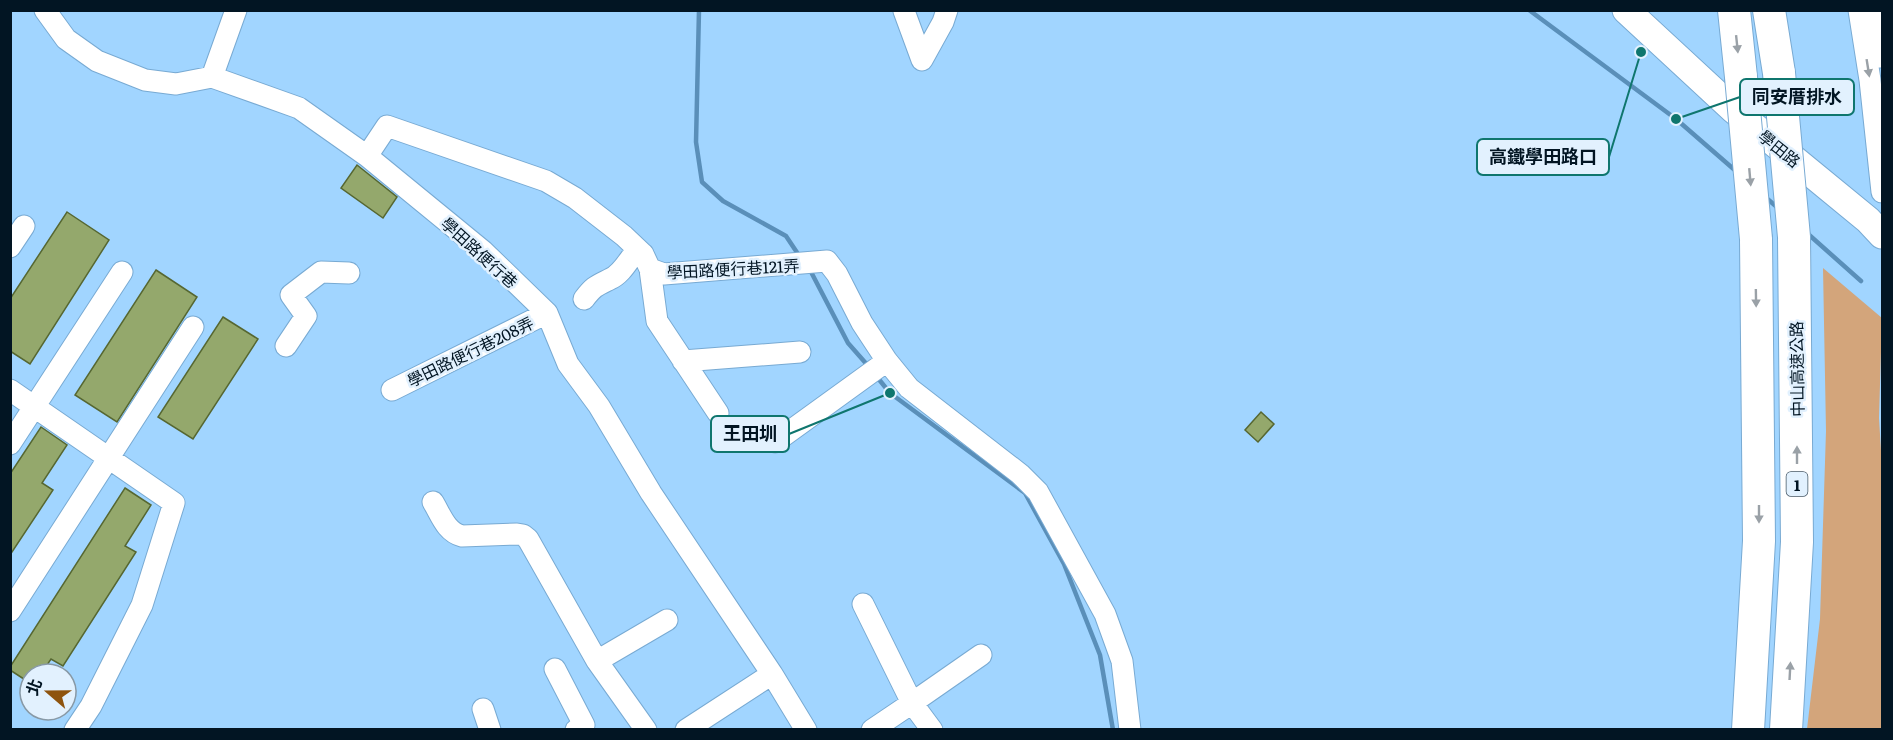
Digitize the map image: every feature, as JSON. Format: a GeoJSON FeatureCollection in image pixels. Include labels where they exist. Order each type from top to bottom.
{"type":"FeatureCollection","features":[{"type":"Feature","properties":{"kind":"highway"},"geometry":{"type":"LineString","coordinates":[[1734,10],[1756,239],[1759,541],[1748,729]]}},
{"type":"Feature","properties":{"kind":"highway","name":"中山高速公路"},"geometry":{"type":"LineString","coordinates":[[1769,10],[1779,73],[1794,237],[1797,542],[1786,729]]}},
{"type":"Feature","properties":{"kind":"main road","name":"學田路"},"geometry":{"type":"LineString","coordinates":[[1626,10],[1734,110],[1868,220],[1882,235]]}},
{"type":"Feature","properties":{"kind":"street"},"geometry":{"type":"LineString","coordinates":[[45,10],[66,39],[97,61],[145,80],[176,84],[212,77],[236,10]]}},
{"type":"Feature","properties":{"kind":"street"},"geometry":{"type":"LineString","coordinates":[[904,11],[922,60],[947,10]]}},
{"type":"Feature","properties":{"kind":"street"},"geometry":{"type":"LineString","coordinates":[[1859,10],[1870,80],[1882,192]]}},
{"type":"Feature","properties":{"kind":"street"},"geometry":{"type":"LineString","coordinates":[[1876,10],[1882,57]]}},
{"type":"Feature","properties":{"kind":"street","name":"學田路便行巷"},"geometry":{"type":"LineString","coordinates":[[212,77],[300,108],[367,156],[483,251],[547,313],[568,364],[599,406],[651,493],[772,674],[802,728]]}},
{"type":"Feature","properties":{"kind":"street","name":"學田路便行巷121弄"},"geometry":{"type":"LineString","coordinates":[[367,156],[387,126],[546,181],[624,236],[646,261],[664,274],[827,261],[837,274],[862,323],[887,361],[909,388],[1020,474],[1038,492],[1105,614],[1122,661],[1130,729]]}},
{"type":"Feature","properties":{"kind":"street"},"geometry":{"type":"LineString","coordinates":[[10,247],[24,226]]}},
{"type":"Feature","properties":{"kind":"street"},"geometry":{"type":"LineString","coordinates":[[584,299],[595,286],[604,280],[610,280],[621,271],[633,255],[646,261],[657,321],[718,414]]}},
{"type":"Feature","properties":{"kind":"street"},"geometry":{"type":"LineString","coordinates":[[10,444],[122,272]]}},
{"type":"Feature","properties":{"kind":"street"},"geometry":{"type":"LineString","coordinates":[[286,346],[306,316],[291,296],[321,272],[349,273]]}},
{"type":"Feature","properties":{"kind":"street","name":"學田路便行巷208弄"},"geometry":{"type":"LineString","coordinates":[[392,390],[547,313]]}},
{"type":"Feature","properties":{"kind":"street"},"geometry":{"type":"LineString","coordinates":[[10,611],[193,327]]}},
{"type":"Feature","properties":{"kind":"street"},"geometry":{"type":"LineString","coordinates":[[683,361],[800,352]]}},
{"type":"Feature","properties":{"kind":"street"},"geometry":{"type":"LineString","coordinates":[[775,442],[887,361]]}},
{"type":"Feature","properties":{"kind":"street"},"geometry":{"type":"LineString","coordinates":[[10,390],[174,503],[142,605],[91,706],[75,729]]}},
{"type":"Feature","properties":{"kind":"street"},"geometry":{"type":"LineString","coordinates":[[433,501],[449,531],[454,534],[462,536],[517,534],[528,539],[597,661],[645,729]]}},
{"type":"Feature","properties":{"kind":"street"},"geometry":{"type":"LineString","coordinates":[[862,604],[912,703],[932,729]]}},
{"type":"Feature","properties":{"kind":"street"},"geometry":{"type":"LineString","coordinates":[[597,661],[667,620]]}},
{"type":"Feature","properties":{"kind":"street"},"geometry":{"type":"LineString","coordinates":[[872,729],[981,655]]}},
{"type":"Feature","properties":{"kind":"street"},"geometry":{"type":"LineString","coordinates":[[555,669],[584,725],[576,729]]}},
{"type":"Feature","properties":{"kind":"street"},"geometry":{"type":"LineString","coordinates":[[686,729],[772,674]]}},
{"type":"Feature","properties":{"kind":"street"},"geometry":{"type":"LineString","coordinates":[[483,709],[490,729]]}},
{"type":"Feature","properties":{"kind":"shaded area"},"geometry":{"type":"Polygon","coordinates":[[[1823,268],[1882,318],[1879,418],[1882,467],[1882,729],[1807,729],[1820,619],[1826,431],[1823,268]]]}},
{"type":"Feature","properties":{"kind":"building"},"geometry":{"type":"Polygon","coordinates":[[[357,165],[397,197],[383,218],[341,188],[357,165]]]}},
{"type":"Feature","properties":{"kind":"building"},"geometry":{"type":"Polygon","coordinates":[[[67,212],[109,240],[30,364],[10,351],[10,299],[67,212]]]}},
{"type":"Feature","properties":{"kind":"building"},"geometry":{"type":"Polygon","coordinates":[[[156,270],[197,297],[117,422],[75,395],[156,270]]]}},
{"type":"Feature","properties":{"kind":"building"},"geometry":{"type":"Polygon","coordinates":[[[223,317],[258,339],[193,439],[158,417],[223,317]]]}},
{"type":"Feature","properties":{"kind":"building"},"geometry":{"type":"Polygon","coordinates":[[[1261,412],[1274,424],[1258,442],[1245,430],[1261,412]]]}},
{"type":"Feature","properties":{"kind":"building"},"geometry":{"type":"Polygon","coordinates":[[[41,427],[67,445],[42,483],[53,490],[10,555],[10,474],[41,427]]]}},
{"type":"Feature","properties":{"kind":"building"},"geometry":{"type":"Polygon","coordinates":[[[125,488],[151,505],[125,546],[136,552],[66,662],[56,662],[51,659],[49,662],[18,662],[18,675],[10,670],[125,488]]]}},
{"type":"Feature","properties":{"kind":"waterway"},"geometry":{"type":"LineString","coordinates":[[699,10],[696,142],[702,182],[723,201],[786,236],[800,257]]}},
{"type":"Feature","properties":{"kind":"waterway"},"geometry":{"type":"LineString","coordinates":[[1529,10],[1676,119],[1737,172]]}},
{"type":"Feature","properties":{"kind":"waterway"},"geometry":{"type":"LineString","coordinates":[[1764,196],[1778,208]]}},
{"type":"Feature","properties":{"kind":"waterway"},"geometry":{"type":"LineString","coordinates":[[1807,233],[1861,281]]}},
{"type":"Feature","properties":{"kind":"waterway"},"geometry":{"type":"LineString","coordinates":[[809,268],[848,343],[870,368]]}},
{"type":"Feature","properties":{"kind":"waterway"},"geometry":{"type":"LineString","coordinates":[[877,377],[890,393],[1025,493],[1064,564],[1100,655],[1113,730]]}},
{"type":"Feature","properties":{"kind":"place","name":"高鐵學田路口"},"geometry":{"type":"Point","coordinates":[1641,52]}},
{"type":"Feature","properties":{"kind":"place","name":"同安厝排水"},"geometry":{"type":"Point","coordinates":[1676,119]}},
{"type":"Feature","properties":{"kind":"place","name":"王田圳"},"geometry":{"type":"Point","coordinates":[890,393]}}]}
